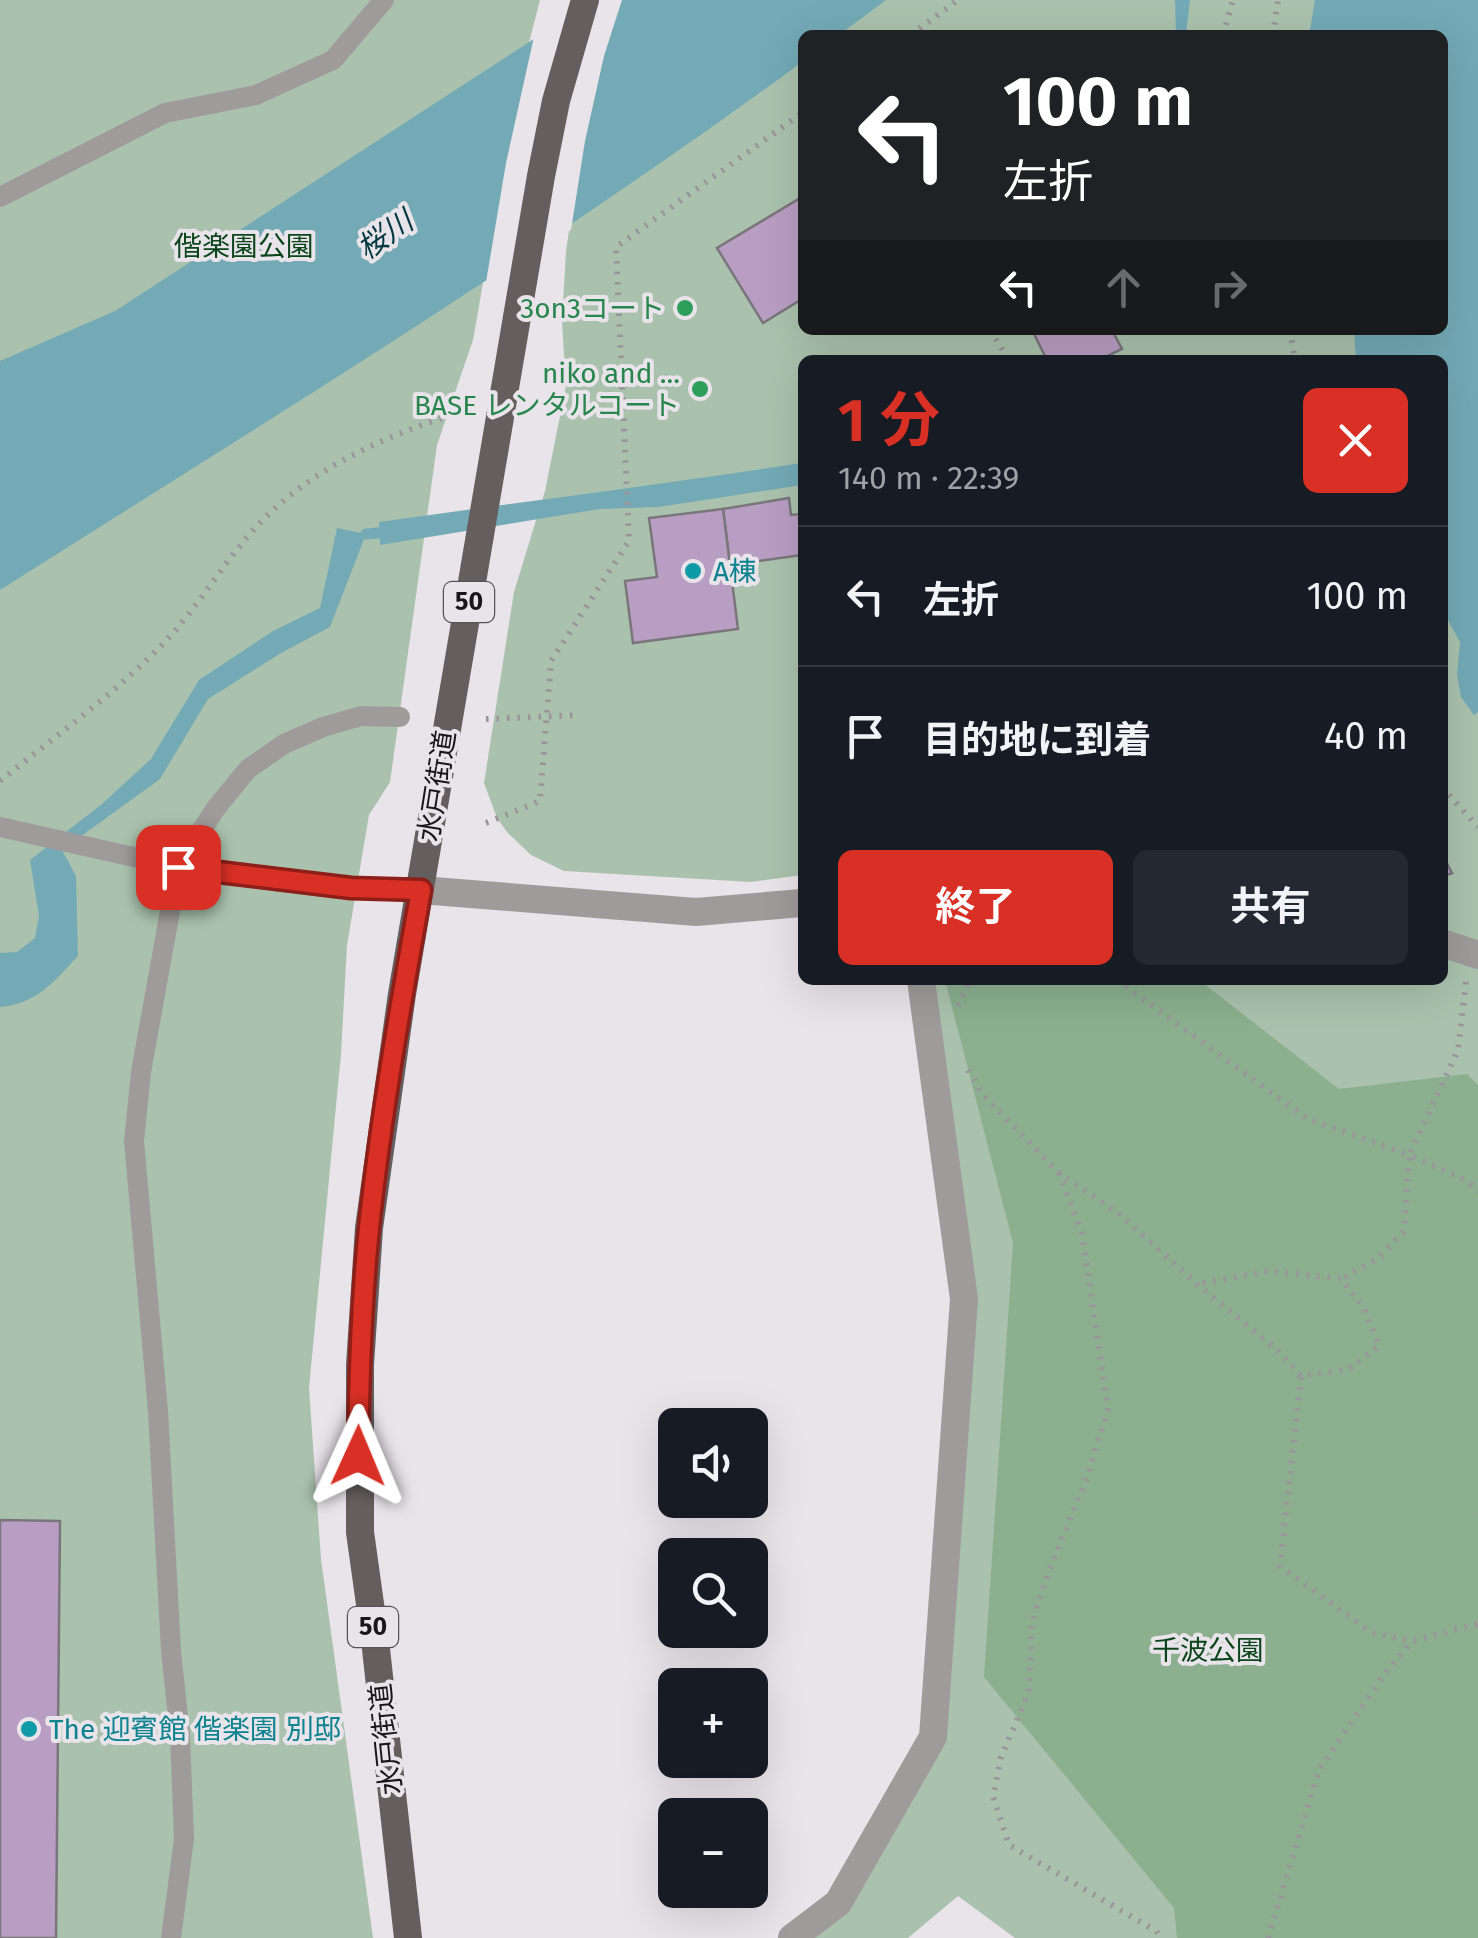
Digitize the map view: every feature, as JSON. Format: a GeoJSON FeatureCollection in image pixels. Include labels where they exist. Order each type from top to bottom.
{"type":"FeatureCollection","features":[{"type":"Feature","properties":{"kind":"main road","name":"水戸街道"},"geometry":{"type":"LineString","coordinates":[[408,1938],[360,1532],[360,1364],[369,1228],[402,994],[518,314],[556,100],[585,0]]}},
{"type":"Feature","properties":{"kind":"street"},"geometry":{"type":"LineString","coordinates":[[421,890],[696,912],[798,903]]}},
{"type":"Feature","properties":{"kind":"street"},"geometry":{"type":"LineString","coordinates":[[792,1938],[838,1903],[933,1737],[964,1299],[922,985]]}},
{"type":"Feature","properties":{"kind":"lane"},"geometry":{"type":"LineString","coordinates":[[0,197],[165,113],[256,95],[334,60],[384,0]]}},
{"type":"Feature","properties":{"kind":"lane"},"geometry":{"type":"LineString","coordinates":[[171,1938],[184,1839],[180,1735],[163,1532],[158,1411],[134,1141],[141,1072],[178,867],[216,808],[248,769],[272,752],[322,727],[361,716],[400,717]]}},
{"type":"Feature","properties":{"kind":"lane"},"geometry":{"type":"LineString","coordinates":[[0,827],[178,867],[351,888],[421,890]]}},
{"type":"Feature","properties":{"kind":"path"},"geometry":{"type":"LineString","coordinates":[[918,30],[958,0]]}},
{"type":"Feature","properties":{"kind":"path"},"geometry":{"type":"LineString","coordinates":[[1224,30],[1233,0]]}},
{"type":"Feature","properties":{"kind":"path"},"geometry":{"type":"LineString","coordinates":[[1274,30],[1278,0]]}},
{"type":"Feature","properties":{"kind":"path"},"geometry":{"type":"LineString","coordinates":[[486,824],[540,801],[551,661],[628,540],[616,246],[798,116]]}},
{"type":"Feature","properties":{"kind":"path"},"geometry":{"type":"LineString","coordinates":[[0,781],[111,693],[174,632],[222,567],[280,504],[360,452],[420,424],[504,398]]}},
{"type":"Feature","properties":{"kind":"path"},"geometry":{"type":"LineString","coordinates":[[486,719],[579,715]]}},
{"type":"Feature","properties":{"kind":"path"},"geometry":{"type":"LineString","coordinates":[[1448,794],[1478,827]]}},
{"type":"Feature","properties":{"kind":"path"},"geometry":{"type":"LineString","coordinates":[[1197,1284],[1270,1272],[1341,1279],[1380,1257],[1404,1231],[1409,1155],[1458,1050],[1463,950]]}},
{"type":"Feature","properties":{"kind":"path"},"geometry":{"type":"LineString","coordinates":[[956,1010],[968,985]]}},
{"type":"Feature","properties":{"kind":"path"},"geometry":{"type":"LineString","coordinates":[[1124,985],[1306,1118],[1409,1155],[1466,1180],[1478,1192]]}},
{"type":"Feature","properties":{"kind":"path"},"geometry":{"type":"LineString","coordinates":[[966,1066],[984,1095],[1059,1172],[1118,1212],[1276,1349],[1301,1376],[1280,1566],[1372,1632],[1412,1641],[1478,1624]]}},
{"type":"Feature","properties":{"kind":"path"},"geometry":{"type":"LineString","coordinates":[[1059,1172],[1082,1234],[1108,1408],[1032,1620],[1029,1692],[1001,1756],[993,1797],[1009,1845],[1162,1938]]}},
{"type":"Feature","properties":{"kind":"path"},"geometry":{"type":"LineString","coordinates":[[1301,1376],[1350,1368],[1379,1346],[1364,1308],[1341,1279]]}},
{"type":"Feature","properties":{"kind":"path"},"geometry":{"type":"LineString","coordinates":[[1268,1938],[1319,1770],[1383,1676],[1412,1641]]}},
{"type":"Feature","properties":{"kind":"green space","name":"偕楽園公園"},"geometry":{"type":"Polygon","coordinates":[[[0,0],[540,0],[516,94],[473,340],[437,445],[390,782],[369,815],[347,945],[341,1054],[309,1388],[321,1559],[373,1938],[0,1938],[0,0]]]}},
{"type":"Feature","properties":{"kind":"green space","name":"千波公園"},"geometry":{"type":"Polygon","coordinates":[[[623,0],[1478,0],[1478,1938],[1015,1938],[958,1896],[908,1938],[792,1938],[838,1903],[933,1737],[964,1299],[928,985],[1448,985],[1448,355],[798,355],[798,876],[751,882],[564,871],[531,855],[507,832],[497,818],[484,783],[514,592],[545,491],[566,386],[562,322],[566,251],[581,150],[623,0]]]}},
{"type":"Feature","properties":{"kind":"green space"},"geometry":{"type":"Polygon","coordinates":[[[946,985],[1205,985],[1339,1089],[1467,1074],[1478,1085],[1478,1938],[1177,1938],[1174,1908],[984,1677],[1013,1243],[946,985]]]}},
{"type":"Feature","properties":{"kind":"water","name":"桜川"},"geometry":{"type":"Polygon","coordinates":[[[594,0],[886,0],[846,30],[798,30],[798,65],[705,132],[406,333],[0,590],[0,361],[115,311],[594,0]]]}},
{"type":"Feature","properties":{"kind":"water"},"geometry":{"type":"Polygon","coordinates":[[[1175,0],[1190,0],[1187,30],[1176,30],[1175,0]]]}},
{"type":"Feature","properties":{"kind":"water"},"geometry":{"type":"Polygon","coordinates":[[[1315,0],[1478,0],[1478,712],[1474,715],[1461,697],[1457,675],[1460,642],[1448,620],[1448,355],[1356,355],[1354,335],[1448,335],[1448,30],[1310,30],[1315,0]]]}},
{"type":"Feature","properties":{"kind":"water"},"geometry":{"type":"Polygon","coordinates":[[[798,464],[798,486],[659,507],[600,509],[380,545],[379,522],[798,464]]]}},
{"type":"Feature","properties":{"kind":"water"},"geometry":{"type":"Polygon","coordinates":[[[337,528],[366,534],[330,627],[208,699],[160,779],[62,850],[76,876],[78,956],[34,996],[0,1007],[0,953],[17,952],[35,938],[39,916],[30,860],[102,804],[151,759],[199,680],[273,631],[320,608],[337,528]]]}},
{"type":"Feature","properties":{"kind":"pier"},"geometry":{"type":"Polygon","coordinates":[[[585,0],[622,0],[604,56],[585,141],[571,230],[485,288],[506,163],[535,32],[585,0]]]}},
{"type":"Feature","properties":{"kind":"building"},"geometry":{"type":"Polygon","coordinates":[[[798,199],[798,301],[763,323],[717,248],[798,199]]]}},
{"type":"Feature","properties":{"kind":"building"},"geometry":{"type":"Polygon","coordinates":[[[1034,335],[1115,335],[1122,349],[1109,355],[1044,355],[1034,335]]]}},
{"type":"Feature","properties":{"kind":"building"},"geometry":{"type":"Polygon","coordinates":[[[789,498],[791,515],[798,514],[798,556],[730,565],[723,509],[789,498]]]}},
{"type":"Feature","properties":{"kind":"building","name":"A棟"},"geometry":{"type":"Polygon","coordinates":[[[723,509],[738,629],[633,643],[625,581],[657,577],[649,518],[723,509]]]}},
{"type":"Feature","properties":{"kind":"building","name":"The 迎賓館 偕楽園 別邸"},"geometry":{"type":"Polygon","coordinates":[[[0,1520],[60,1521],[56,1938],[0,1938],[0,1520]]]}},
{"type":"Feature","properties":{"kind":"waterway"},"geometry":{"type":"LineString","coordinates":[[366,534],[378,533]]}},
{"type":"Feature","properties":{"kind":"place","name":"3on3コート"},"geometry":{"type":"Point","coordinates":[685,308]}},
{"type":"Feature","properties":{"kind":"place","name":"niko and ... BASE レンタルコート"},"geometry":{"type":"Point","coordinates":[700,389]}},
{"type":"Feature","properties":{"kind":"place","name":"A棟"},"geometry":{"type":"Point","coordinates":[693,571]}},
{"type":"Feature","properties":{"kind":"place","name":"The 迎賓館 偕楽園 別邸"},"geometry":{"type":"Point","coordinates":[29,1729]}},
{"type":"Feature","properties":{"kind":"route"},"geometry":{"type":"LineString","coordinates":[[178,867],[351,888],[421,890],[369,1228],[358,1456]]}}]}
